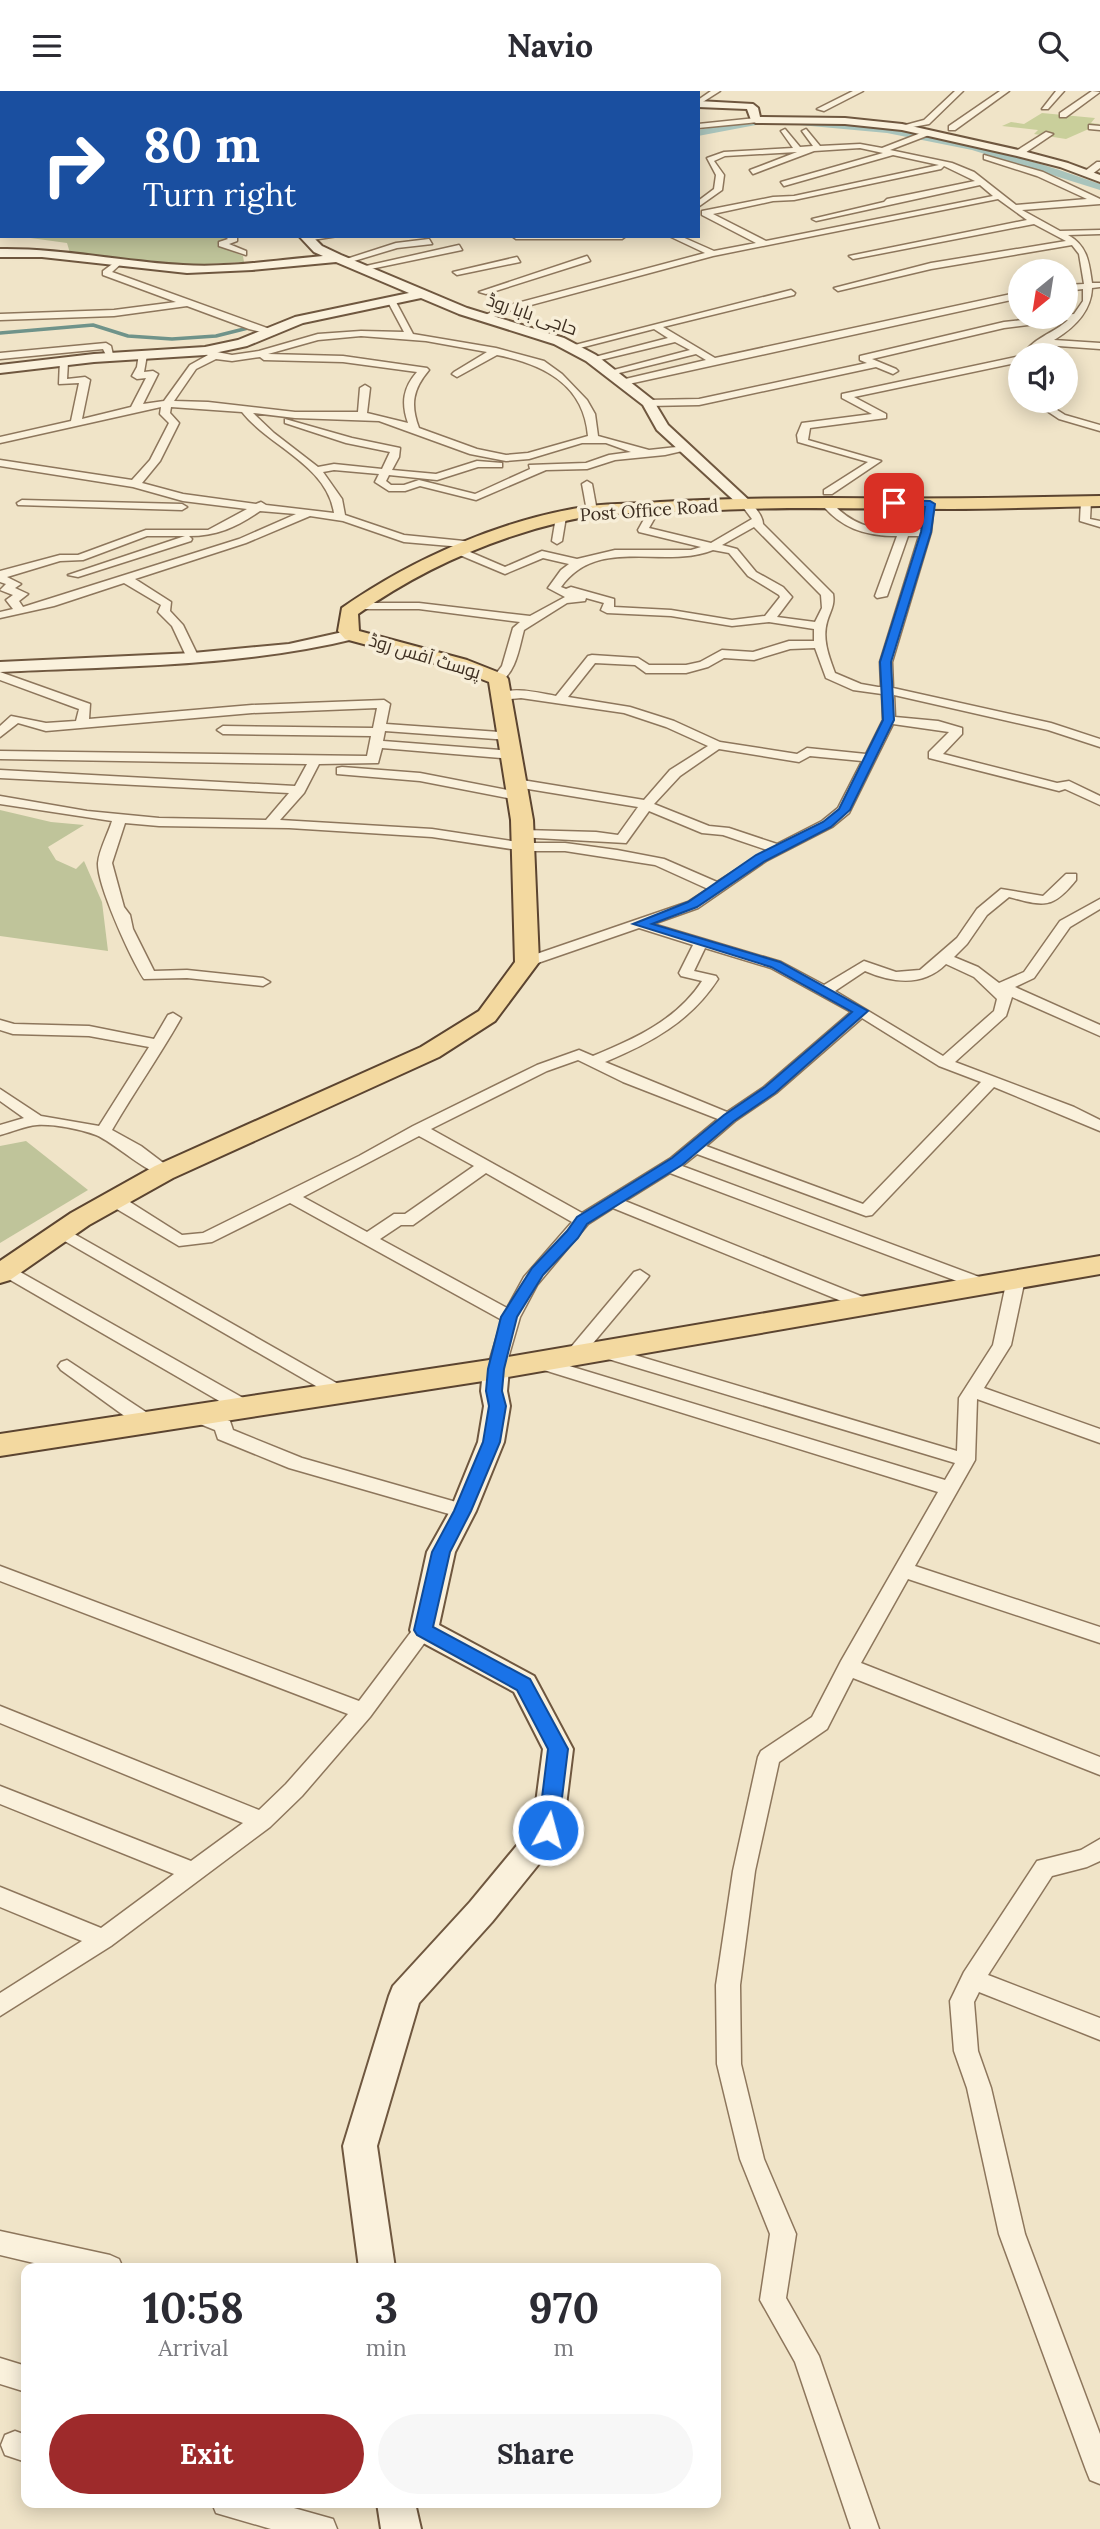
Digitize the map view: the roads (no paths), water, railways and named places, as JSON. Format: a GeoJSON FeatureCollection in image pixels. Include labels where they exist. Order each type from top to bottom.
{"type":"FeatureCollection","features":[{"type":"Feature","properties":{"kind":"main road"},"geometry":{"type":"LineString","coordinates":[[700,104],[749,106],[754,108],[756,120],[845,121],[902,127],[1019,153],[1100,179]]}},
{"type":"Feature","properties":{"kind":"main road","name":"حاجی بابا روڈ"},"geometry":{"type":"LineString","coordinates":[[306,238],[318,249],[422,295],[485,318],[529,330],[572,347],[592,359],[648,403],[662,427],[744,503]]}},
{"type":"Feature","properties":{"kind":"main road"},"geometry":{"type":"LineString","coordinates":[[0,253],[64,254],[168,268],[341,260]]}},
{"type":"Feature","properties":{"kind":"main road"},"geometry":{"type":"LineString","coordinates":[[0,369],[111,357],[209,354],[299,320],[422,295]]}},
{"type":"Feature","properties":{"kind":"main road","name":"Post Office Road"},"geometry":{"type":"LineString","coordinates":[[467,548],[561,517],[592,511],[826,497],[930,504],[1093,501]]}},
{"type":"Feature","properties":{"kind":"main road","name":"پوسٹ آفس روڈ"},"geometry":{"type":"LineString","coordinates":[[467,548],[387,585],[349,612],[347,631],[352,635],[460,664],[500,688]]}},
{"type":"Feature","properties":{"kind":"main road"},"geometry":{"type":"LineString","coordinates":[[0,667],[193,658],[289,649],[352,635]]}},
{"type":"Feature","properties":{"kind":"main road"},"geometry":{"type":"LineString","coordinates":[[3,1272],[80,1219],[164,1172],[430,1052],[487,1016],[527,963],[523,840],[500,688]]}},
{"type":"Feature","properties":{"kind":"main road"},"geometry":{"type":"LineString","coordinates":[[0,1445],[572,1357],[1100,1265]]}},
{"type":"Feature","properties":{"kind":"main road"},"geometry":{"type":"LineString","coordinates":[[376,2263],[360,2147],[405,1996],[481,1912],[548,1830],[558,1749],[523,1684],[424,1630],[441,1552],[463,1511],[491,1442],[497,1406],[494,1391],[496,1369]]}},
{"type":"Feature","properties":{"kind":"main road"},"geometry":{"type":"LineString","coordinates":[[397,2508],[401,2529]]}},
{"type":"Feature","properties":{"kind":"street"},"geometry":{"type":"LineString","coordinates":[[700,103],[716,91]]}},
{"type":"Feature","properties":{"kind":"street"},"geometry":{"type":"LineString","coordinates":[[845,121],[821,109],[859,91]]}},
{"type":"Feature","properties":{"kind":"street"},"geometry":{"type":"LineString","coordinates":[[902,127],[926,122],[959,91]]}},
{"type":"Feature","properties":{"kind":"street"},"geometry":{"type":"LineString","coordinates":[[952,128],[1005,91]]}},
{"type":"Feature","properties":{"kind":"street"},"geometry":{"type":"LineString","coordinates":[[1045,107],[1060,91]]}},
{"type":"Feature","properties":{"kind":"street"},"geometry":{"type":"LineString","coordinates":[[1063,115],[1097,91]]}},
{"type":"Feature","properties":{"kind":"street"},"geometry":{"type":"LineString","coordinates":[[700,126],[756,120]]}},
{"type":"Feature","properties":{"kind":"street"},"geometry":{"type":"LineString","coordinates":[[785,131],[797,148]]}},
{"type":"Feature","properties":{"kind":"street"},"geometry":{"type":"LineString","coordinates":[[806,131],[817,147]]}},
{"type":"Feature","properties":{"kind":"street"},"geometry":{"type":"LineString","coordinates":[[855,174],[783,187],[888,152],[925,134]]}},
{"type":"Feature","properties":{"kind":"street"},"geometry":{"type":"LineString","coordinates":[[1019,153],[1049,134]]}},
{"type":"Feature","properties":{"kind":"street"},"geometry":{"type":"LineString","coordinates":[[700,204],[718,190],[720,175],[710,160],[724,154],[770,146],[860,146],[949,165],[984,182],[1013,208],[1061,233],[1087,254],[1087,302],[1078,315]]}},
{"type":"Feature","properties":{"kind":"street"},"geometry":{"type":"LineString","coordinates":[[753,172],[817,147]]}},
{"type":"Feature","properties":{"kind":"street"},"geometry":{"type":"LineString","coordinates":[[1005,150],[987,157],[1040,174],[1099,201]]}},
{"type":"Feature","properties":{"kind":"street"},"geometry":{"type":"LineString","coordinates":[[892,165],[917,159]]}},
{"type":"Feature","properties":{"kind":"street"},"geometry":{"type":"LineString","coordinates":[[1088,173],[1100,164]]}},
{"type":"Feature","properties":{"kind":"street"},"geometry":{"type":"LineString","coordinates":[[765,244],[705,213],[773,199],[794,198],[949,165]]}},
{"type":"Feature","properties":{"kind":"street"},"geometry":{"type":"LineString","coordinates":[[816,219],[892,203],[887,201],[984,182]]}},
{"type":"Feature","properties":{"kind":"street"},"geometry":{"type":"LineString","coordinates":[[485,318],[502,310],[713,254],[998,197]]}},
{"type":"Feature","properties":{"kind":"street"},"geometry":{"type":"LineString","coordinates":[[1013,208],[1099,201]]}},
{"type":"Feature","properties":{"kind":"street"},"geometry":{"type":"LineString","coordinates":[[853,256],[1035,221]]}},
{"type":"Feature","properties":{"kind":"street"},"geometry":{"type":"LineString","coordinates":[[1061,233],[1100,232]]}},
{"type":"Feature","properties":{"kind":"street"},"geometry":{"type":"LineString","coordinates":[[232,238],[222,244],[243,253]]}},
{"type":"Feature","properties":{"kind":"street"},"geometry":{"type":"LineString","coordinates":[[677,238],[713,254]]}},
{"type":"Feature","properties":{"kind":"street"},"geometry":{"type":"LineString","coordinates":[[341,260],[438,239],[469,256]]}},
{"type":"Feature","properties":{"kind":"street"},"geometry":{"type":"LineString","coordinates":[[838,288],[931,266],[1072,241],[1100,240]]}},
{"type":"Feature","properties":{"kind":"street"},"geometry":{"type":"LineString","coordinates":[[361,268],[458,248]]}},
{"type":"Feature","properties":{"kind":"street"},"geometry":{"type":"LineString","coordinates":[[477,286],[587,259]]}},
{"type":"Feature","properties":{"kind":"street"},"geometry":{"type":"LineString","coordinates":[[502,310],[477,286],[457,272],[517,260]]}},
{"type":"Feature","properties":{"kind":"street"},"geometry":{"type":"LineString","coordinates":[[119,263],[106,273],[252,327],[273,332]]}},
{"type":"Feature","properties":{"kind":"street"},"geometry":{"type":"LineString","coordinates":[[1078,281],[1100,269]]}},
{"type":"Feature","properties":{"kind":"street"},"geometry":{"type":"LineString","coordinates":[[1086,276],[1100,276]]}},
{"type":"Feature","properties":{"kind":"street"},"geometry":{"type":"LineString","coordinates":[[1086,276],[1100,285]]}},
{"type":"Feature","properties":{"kind":"street"},"geometry":{"type":"LineString","coordinates":[[572,347],[791,293]]}},
{"type":"Feature","properties":{"kind":"street"},"geometry":{"type":"LineString","coordinates":[[624,382],[1008,298]]}},
{"type":"Feature","properties":{"kind":"street"},"geometry":{"type":"LineString","coordinates":[[392,302],[410,336]]}},
{"type":"Feature","properties":{"kind":"street"},"geometry":{"type":"LineString","coordinates":[[1087,302],[1100,302]]}},
{"type":"Feature","properties":{"kind":"street"},"geometry":{"type":"LineString","coordinates":[[0,317],[114,313],[188,303]]}},
{"type":"Feature","properties":{"kind":"street"},"geometry":{"type":"LineString","coordinates":[[893,371],[863,358],[1008,325]]}},
{"type":"Feature","properties":{"kind":"street"},"geometry":{"type":"LineString","coordinates":[[655,326],[714,361]]}},
{"type":"Feature","properties":{"kind":"street"},"geometry":{"type":"LineString","coordinates":[[1039,343],[1064,329]]}},
{"type":"Feature","properties":{"kind":"street"},"geometry":{"type":"LineString","coordinates":[[1061,332],[1100,336]]}},
{"type":"Feature","properties":{"kind":"street"},"geometry":{"type":"LineString","coordinates":[[251,356],[316,337],[357,333],[410,336],[496,351],[541,363],[573,390],[587,406],[593,439]]}},
{"type":"Feature","properties":{"kind":"street"},"geometry":{"type":"LineString","coordinates":[[592,359],[678,338]]}},
{"type":"Feature","properties":{"kind":"street"},"geometry":{"type":"LineString","coordinates":[[1042,341],[1100,347]]}},
{"type":"Feature","properties":{"kind":"street"},"geometry":{"type":"LineString","coordinates":[[0,356],[106,346],[111,357]]}},
{"type":"Feature","properties":{"kind":"street"},"geometry":{"type":"LineString","coordinates":[[608,370],[696,349]]}},
{"type":"Feature","properties":{"kind":"street"},"geometry":{"type":"LineString","coordinates":[[457,374],[496,351]]}},
{"type":"Feature","properties":{"kind":"street"},"geometry":{"type":"LineString","coordinates":[[135,484],[155,461],[174,423],[165,415],[166,405],[193,367],[209,354],[343,359],[425,370],[410,388],[408,413],[415,429]]}},
{"type":"Feature","properties":{"kind":"street"},"geometry":{"type":"LineString","coordinates":[[136,407],[153,374],[137,376],[142,367],[142,355]]}},
{"type":"Feature","properties":{"kind":"street"},"geometry":{"type":"LineString","coordinates":[[63,362],[62,382],[85,380],[76,422]]}},
{"type":"Feature","properties":{"kind":"street"},"geometry":{"type":"LineString","coordinates":[[926,532],[869,531],[849,525],[834,514],[826,497],[876,461],[803,442],[802,435],[806,425],[883,416],[845,396],[1008,362]]}},
{"type":"Feature","properties":{"kind":"street"},"geometry":{"type":"LineString","coordinates":[[648,403],[699,402],[877,364]]}},
{"type":"Feature","properties":{"kind":"street"},"geometry":{"type":"LineString","coordinates":[[362,417],[365,388]]}},
{"type":"Feature","properties":{"kind":"street"},"geometry":{"type":"LineString","coordinates":[[0,440],[122,413],[136,407],[166,405],[296,415],[378,417],[415,429],[457,448],[506,458],[535,457],[572,442],[593,439],[647,453]]}},
{"type":"Feature","properties":{"kind":"street"},"geometry":{"type":"LineString","coordinates":[[245,409],[251,420],[282,446],[312,464],[340,502],[340,517]]}},
{"type":"Feature","properties":{"kind":"street"},"geometry":{"type":"LineString","coordinates":[[245,409],[351,441],[396,450],[380,482],[389,488],[405,488],[419,483],[476,497],[542,468]]}},
{"type":"Feature","properties":{"kind":"street"},"geometry":{"type":"LineString","coordinates":[[1056,413],[1100,428]]}},
{"type":"Feature","properties":{"kind":"street"},"geometry":{"type":"LineString","coordinates":[[316,470],[334,467],[437,477],[477,464],[542,468],[587,466],[613,457],[686,449]]}},
{"type":"Feature","properties":{"kind":"street"},"geometry":{"type":"LineString","coordinates":[[0,463],[135,484],[184,502]]}},
{"type":"Feature","properties":{"kind":"street"},"geometry":{"type":"LineString","coordinates":[[587,484],[592,511]]}},
{"type":"Feature","properties":{"kind":"street"},"geometry":{"type":"LineString","coordinates":[[1093,501],[1084,521],[1100,524]]}},
{"type":"Feature","properties":{"kind":"street"},"geometry":{"type":"LineString","coordinates":[[175,526],[184,502]]}},
{"type":"Feature","properties":{"kind":"street"},"geometry":{"type":"LineString","coordinates":[[22,503],[184,502],[261,505],[340,517],[394,536],[467,548],[505,571],[542,554],[578,563]]}},
{"type":"Feature","properties":{"kind":"street"},"geometry":{"type":"LineString","coordinates":[[744,503],[758,520],[758,525],[827,594],[830,605],[820,626],[822,657],[830,675],[849,685],[872,691],[886,690],[1051,727],[1100,743]]}},
{"type":"Feature","properties":{"kind":"street"},"geometry":{"type":"LineString","coordinates":[[527,963],[693,905],[778,849],[827,824],[844,810],[889,720],[886,662],[926,532],[930,504]]}},
{"type":"Feature","properties":{"kind":"street"},"geometry":{"type":"LineString","coordinates":[[74,575],[157,547],[210,533],[238,521],[261,505]]}},
{"type":"Feature","properties":{"kind":"street"},"geometry":{"type":"LineString","coordinates":[[656,507],[643,530],[733,551],[742,559],[750,573],[781,590],[786,597],[769,619]]}},
{"type":"Feature","properties":{"kind":"street"},"geometry":{"type":"LineString","coordinates":[[0,615],[66,600],[125,578],[253,539],[308,513]]}},
{"type":"Feature","properties":{"kind":"street"},"geometry":{"type":"LineString","coordinates":[[557,541],[561,517]]}},
{"type":"Feature","properties":{"kind":"street"},"geometry":{"type":"LineString","coordinates":[[554,588],[559,578],[578,563],[604,554],[691,553],[715,546],[730,534],[758,520]]}},
{"type":"Feature","properties":{"kind":"street"},"geometry":{"type":"LineString","coordinates":[[0,576],[60,558],[79,558],[146,533],[210,533]]}},
{"type":"Feature","properties":{"kind":"street"},"geometry":{"type":"LineString","coordinates":[[881,596],[904,533]]}},
{"type":"Feature","properties":{"kind":"street"},"geometry":{"type":"LineString","coordinates":[[0,576],[15,584],[5,589],[22,594],[12,600],[20,611]]}},
{"type":"Feature","properties":{"kind":"street"},"geometry":{"type":"LineString","coordinates":[[125,578],[167,604],[164,613],[177,625],[193,658]]}},
{"type":"Feature","properties":{"kind":"street"},"geometry":{"type":"LineString","coordinates":[[554,588],[573,590],[610,601],[607,610],[671,613],[732,623],[769,619],[820,626]]}},
{"type":"Feature","properties":{"kind":"street"},"geometry":{"type":"LineString","coordinates":[[554,588],[581,599],[564,600],[519,628],[500,688],[653,717],[717,745],[799,758],[807,752],[870,758]]}},
{"type":"Feature","properties":{"kind":"street"},"geometry":{"type":"LineString","coordinates":[[358,606],[419,607],[531,620]]}},
{"type":"Feature","properties":{"kind":"street"},"geometry":{"type":"LineString","coordinates":[[559,700],[592,659],[638,662],[646,669],[683,669],[706,667],[722,654],[754,656],[789,645],[822,644]]}},
{"type":"Feature","properties":{"kind":"street"},"geometry":{"type":"LineString","coordinates":[[0,676],[86,707],[82,723]]}},
{"type":"Feature","properties":{"kind":"street"},"geometry":{"type":"LineString","coordinates":[[142,719],[150,709],[229,701]]}},
{"type":"Feature","properties":{"kind":"street"},"geometry":{"type":"LineString","coordinates":[[0,716],[46,727],[252,709],[384,704],[373,760],[313,764]]}},
{"type":"Feature","properties":{"kind":"street"},"geometry":{"type":"LineString","coordinates":[[0,733],[15,719]]}},
{"type":"Feature","properties":{"kind":"street"},"geometry":{"type":"LineString","coordinates":[[889,720],[938,725],[958,731],[934,755],[973,768],[1021,776],[1059,787],[1064,784],[1100,801]]}},
{"type":"Feature","properties":{"kind":"street"},"geometry":{"type":"LineString","coordinates":[[223,730],[378,734],[510,746]]}},
{"type":"Feature","properties":{"kind":"street"},"geometry":{"type":"LineString","coordinates":[[378,734],[510,746]]}},
{"type":"Feature","properties":{"kind":"street"},"geometry":{"type":"LineString","coordinates":[[523,840],[596,836],[621,840],[675,773],[717,745]]}},
{"type":"Feature","properties":{"kind":"street"},"geometry":{"type":"LineString","coordinates":[[0,755],[313,764],[517,789],[571,790],[648,806],[706,829],[724,831],[778,849]]}},
{"type":"Feature","properties":{"kind":"street"},"geometry":{"type":"LineString","coordinates":[[268,825],[299,790],[313,764]]}},
{"type":"Feature","properties":{"kind":"street"},"geometry":{"type":"LineString","coordinates":[[0,774],[299,790]]}},
{"type":"Feature","properties":{"kind":"street"},"geometry":{"type":"LineString","coordinates":[[0,800],[120,819],[159,822],[432,833],[523,840],[659,862],[718,888]]}},
{"type":"Feature","properties":{"kind":"street"},"geometry":{"type":"LineString","coordinates":[[120,819],[105,863],[117,908],[149,976],[187,974],[263,982]]}},
{"type":"Feature","properties":{"kind":"street"},"geometry":{"type":"LineString","coordinates":[[824,992],[864,965],[882,974],[910,979],[936,967],[962,941],[982,912],[1006,892],[1045,901],[1054,899],[1071,877]]}},
{"type":"Feature","properties":{"kind":"street"},"geometry":{"type":"LineString","coordinates":[[1001,989],[1029,975],[1065,924],[1099,904]]}},
{"type":"Feature","properties":{"kind":"street"},"geometry":{"type":"LineString","coordinates":[[639,924],[776,965],[861,1011],[944,1063],[1100,1126]]}},
{"type":"Feature","properties":{"kind":"street"},"geometry":{"type":"LineString","coordinates":[[592,1062],[635,1044],[666,1025],[703,995],[711,979],[686,973],[701,942]]}},
{"type":"Feature","properties":{"kind":"street"},"geometry":{"type":"LineString","coordinates":[[944,958],[986,977],[1001,989],[1100,1031]]}},
{"type":"Feature","properties":{"kind":"street"},"geometry":{"type":"LineString","coordinates":[[944,1063],[1001,1013],[1005,998],[1001,989]]}},
{"type":"Feature","properties":{"kind":"street"},"geometry":{"type":"LineString","coordinates":[[496,1369],[509,1317],[537,1272],[573,1234],[582,1220],[669,1167],[729,1118],[770,1090],[861,1011]]}},
{"type":"Feature","properties":{"kind":"street"},"geometry":{"type":"LineString","coordinates":[[103,1132],[173,1018]]}},
{"type":"Feature","properties":{"kind":"street"},"geometry":{"type":"LineString","coordinates":[[0,1025],[13,1029],[89,1031],[158,1044]]}},
{"type":"Feature","properties":{"kind":"street"},"geometry":{"type":"LineString","coordinates":[[116,1201],[179,1241],[206,1238],[365,1160],[419,1129],[542,1068],[579,1055],[628,1079],[729,1118]]}},
{"type":"Feature","properties":{"kind":"street"},"geometry":{"type":"LineString","coordinates":[[694,1147],[866,1211],[991,1081]]}},
{"type":"Feature","properties":{"kind":"street"},"geometry":{"type":"LineString","coordinates":[[0,1094],[37,1119],[103,1132],[135,1150],[164,1172]]}},
{"type":"Feature","properties":{"kind":"street"},"geometry":{"type":"LineString","coordinates":[[0,1129],[37,1119]]}},
{"type":"Feature","properties":{"kind":"street"},"geometry":{"type":"LineString","coordinates":[[419,1129],[582,1220]]}},
{"type":"Feature","properties":{"kind":"street"},"geometry":{"type":"LineString","coordinates":[[367,1240],[400,1218],[407,1221],[485,1166]]}},
{"type":"Feature","properties":{"kind":"street"},"geometry":{"type":"LineString","coordinates":[[669,1167],[984,1285]]}},
{"type":"Feature","properties":{"kind":"street"},"geometry":{"type":"LineString","coordinates":[[289,1196],[509,1317]]}},
{"type":"Feature","properties":{"kind":"street"},"geometry":{"type":"LineString","coordinates":[[612,1202],[867,1305]]}},
{"type":"Feature","properties":{"kind":"street"},"geometry":{"type":"LineString","coordinates":[[62,1232],[341,1393]]}},
{"type":"Feature","properties":{"kind":"street"},"geometry":{"type":"LineString","coordinates":[[3,1272],[246,1408]]}},
{"type":"Feature","properties":{"kind":"street"},"geometry":{"type":"LineString","coordinates":[[572,1357],[640,1276]]}},
{"type":"Feature","properties":{"kind":"street"},"geometry":{"type":"LineString","coordinates":[[865,2529],[806,2356],[773,2299],[783,2234],[752,2159],[729,2064],[728,1985],[744,1871],[768,1757],[820,1723],[848,1667],[950,1489],[965,1460],[968,1398],[1002,1345],[1016,1279]]}},
{"type":"Feature","properties":{"kind":"street"},"geometry":{"type":"LineString","coordinates":[[601,1352],[965,1460]]}},
{"type":"Feature","properties":{"kind":"street"},"geometry":{"type":"LineString","coordinates":[[537,1362],[950,1489]]}},
{"type":"Feature","properties":{"kind":"street"},"geometry":{"type":"LineString","coordinates":[[67,1366],[148,1423]]}},
{"type":"Feature","properties":{"kind":"street"},"geometry":{"type":"LineString","coordinates":[[973,1391],[1100,1436]]}},
{"type":"Feature","properties":{"kind":"street"},"geometry":{"type":"LineString","coordinates":[[197,1415],[223,1426],[225,1434],[296,1462],[463,1511]]}},
{"type":"Feature","properties":{"kind":"street"},"geometry":{"type":"LineString","coordinates":[[903,1570],[1100,1635]]}},
{"type":"Feature","properties":{"kind":"street"},"geometry":{"type":"LineString","coordinates":[[0,1573],[363,1711]]}},
{"type":"Feature","properties":{"kind":"street"},"geometry":{"type":"LineString","coordinates":[[0,2006],[103,1939],[262,1821],[294,1790],[363,1711],[424,1630]]}},
{"type":"Feature","properties":{"kind":"street"},"geometry":{"type":"LineString","coordinates":[[848,1667],[1100,1766]]}},
{"type":"Feature","properties":{"kind":"street"},"geometry":{"type":"LineString","coordinates":[[0,1714],[262,1821]]}},
{"type":"Feature","properties":{"kind":"street"},"geometry":{"type":"LineString","coordinates":[[0,1795],[194,1872]]}},
{"type":"Feature","properties":{"kind":"street"},"geometry":{"type":"LineString","coordinates":[[1096,1857],[1045,1868],[972,1979],[962,2001],[966,2051],[979,2088],[1012,2234],[1100,2470]]}},
{"type":"Feature","properties":{"kind":"street"},"geometry":{"type":"LineString","coordinates":[[0,1897],[103,1939]]}},
{"type":"Feature","properties":{"kind":"street"},"geometry":{"type":"LineString","coordinates":[[972,1979],[1100,2029]]}},
{"type":"Feature","properties":{"kind":"street"},"geometry":{"type":"LineString","coordinates":[[0,2243],[88,2263]]}},
{"type":"Feature","properties":{"kind":"street"},"geometry":{"type":"LineString","coordinates":[[0,2371],[21,2377]]}},
{"type":"Feature","properties":{"kind":"street"},"geometry":{"type":"LineString","coordinates":[[245,2508],[323,2529]]}},
{"type":"Feature","properties":{"kind":"waterway"},"geometry":{"type":"LineString","coordinates":[[700,133],[756,122],[800,122],[887,130],[974,147],[1100,187]]}},
{"type":"Feature","properties":{"kind":"waterway"},"geometry":{"type":"LineString","coordinates":[[0,333],[93,325],[128,336],[172,339],[216,336],[252,327]]}}]}
